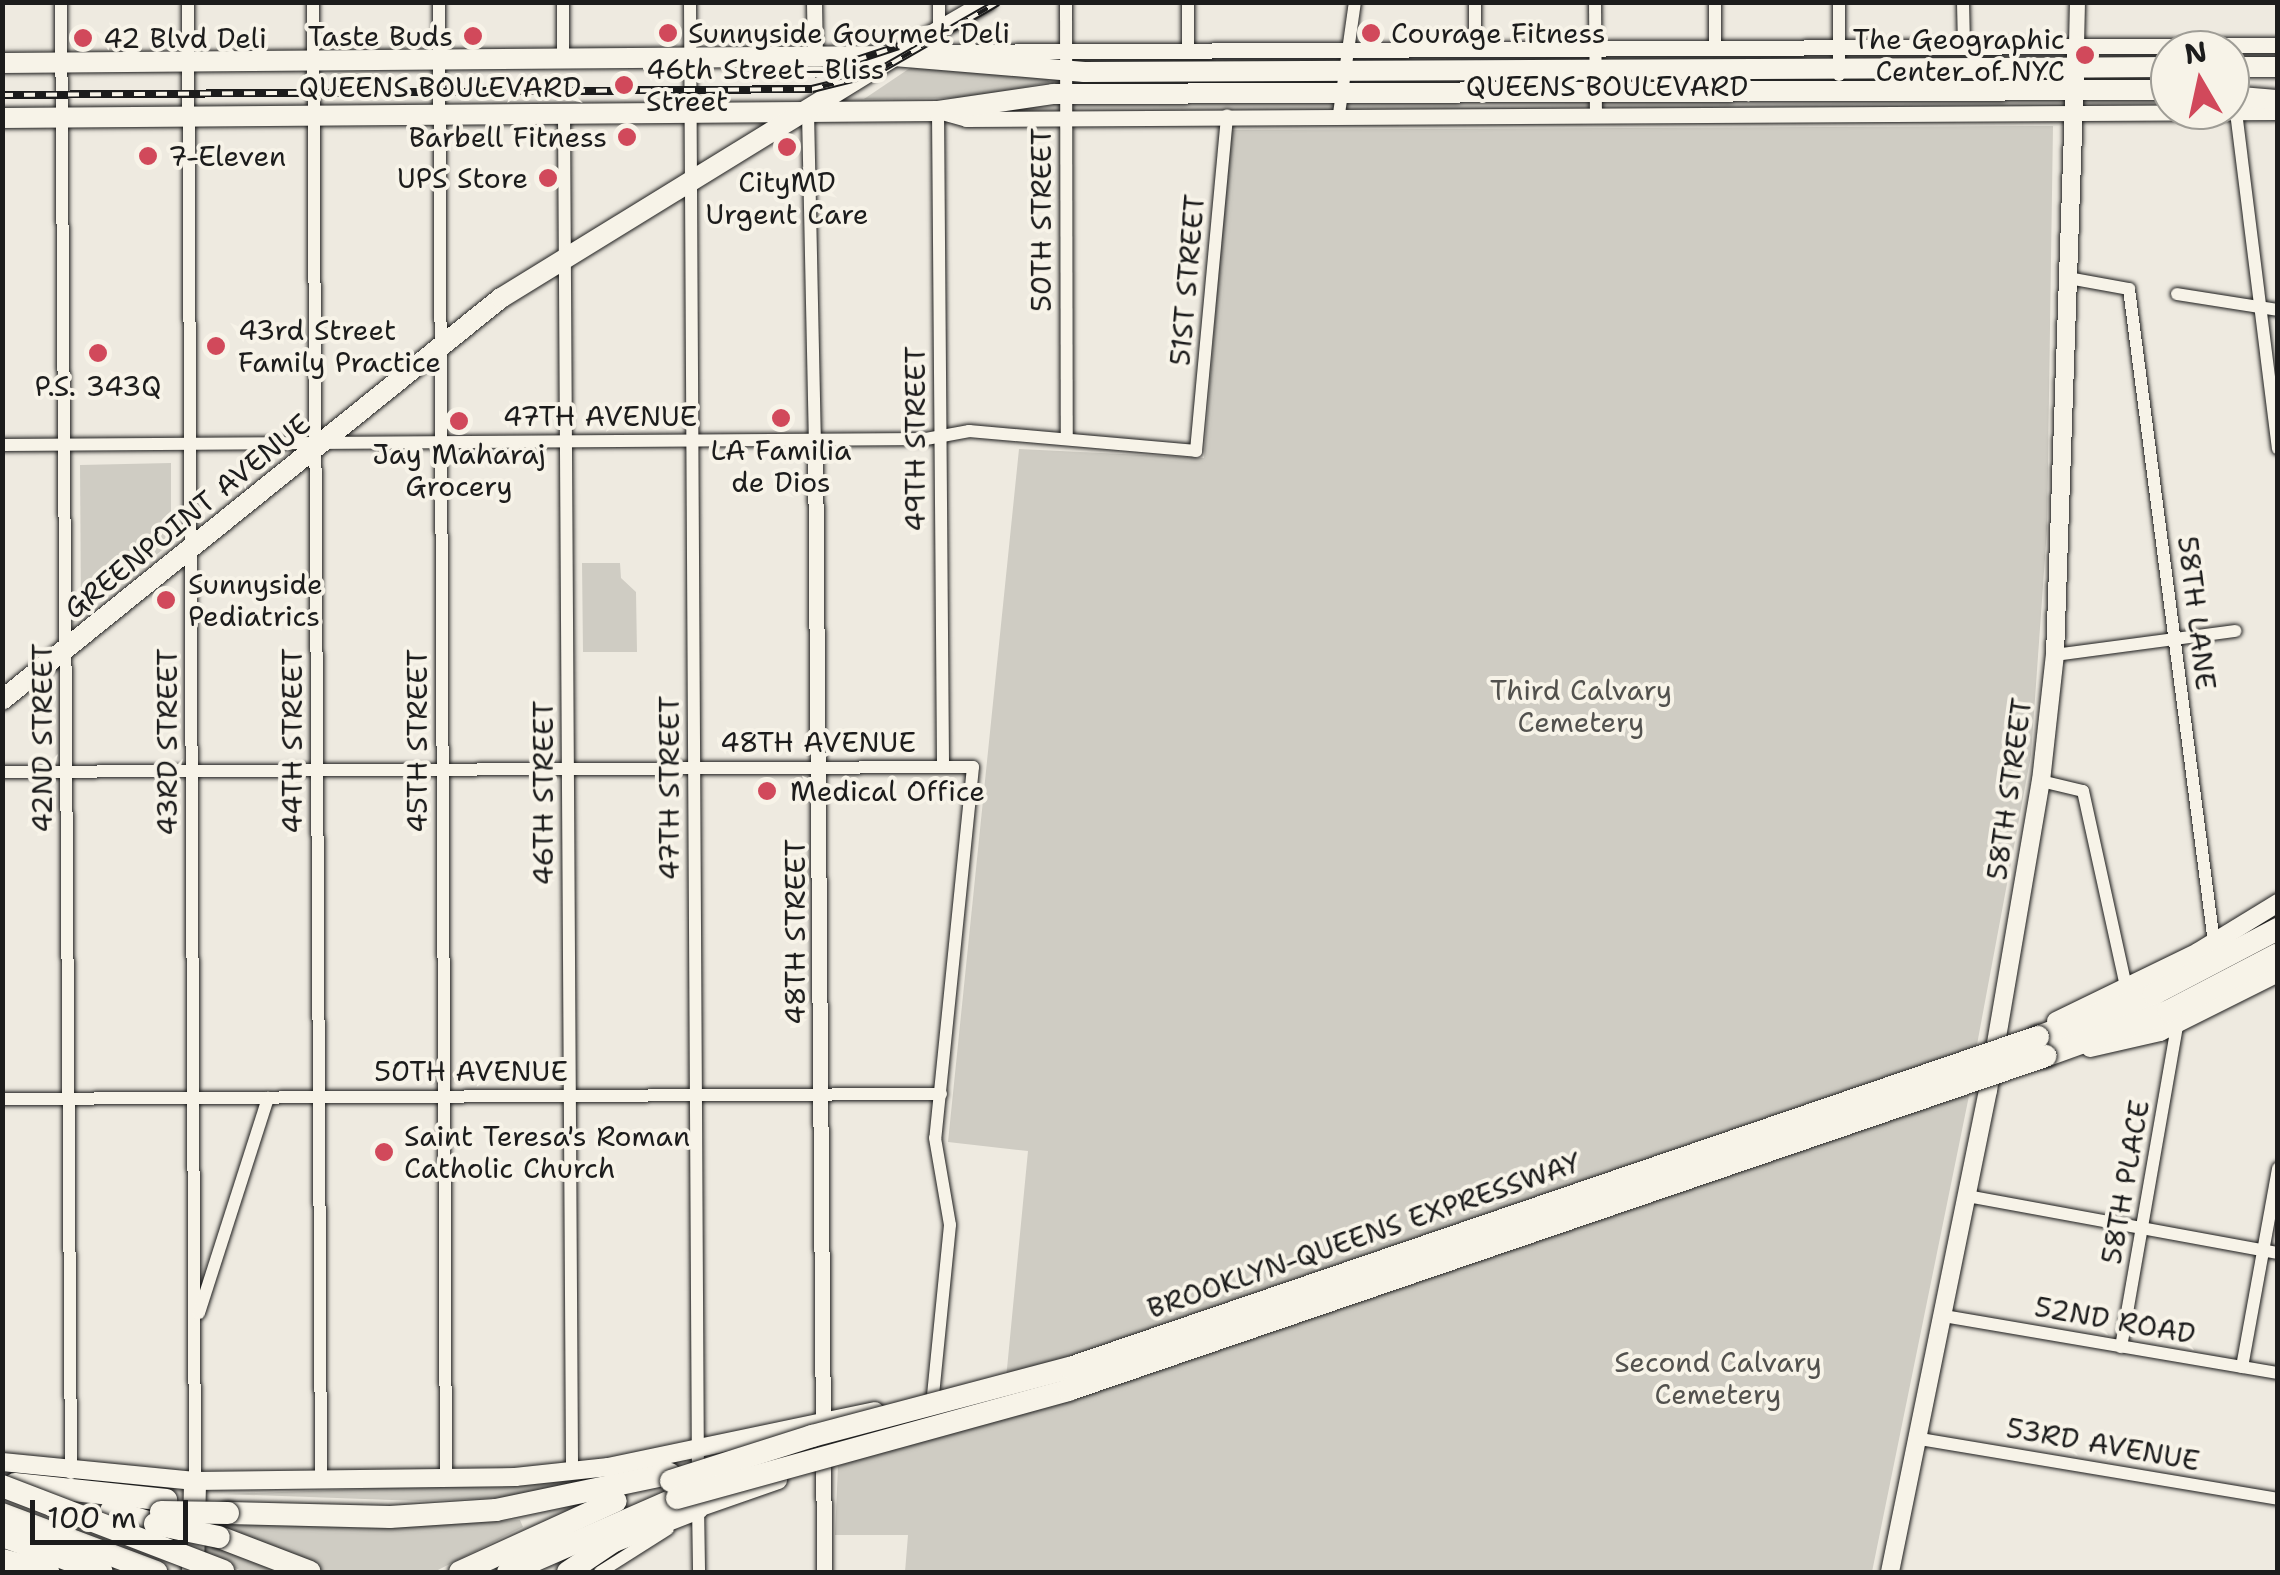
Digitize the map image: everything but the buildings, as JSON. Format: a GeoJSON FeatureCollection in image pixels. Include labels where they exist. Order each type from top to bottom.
{"type":"FeatureCollection","features":[{"type":"Feature","properties":{"kind":"highway","name":"BROOKLYN-QUEENS EXPRESSWAY"},"geometry":{"type":"LineString","coordinates":[[460,1572],[564,1520],[1068,1390],[2041,1047],[2278,930]]}},
{"type":"Feature","properties":{"kind":"highway","name":"BROOKLYN-QUEENS EXPRESSWAY"},"geometry":{"type":"LineString","coordinates":[[508,1572],[776,1446],[1070,1368],[2041,1047],[2154,1017],[2278,954]]}},
{"type":"Feature","properties":{"kind":"highway"},"geometry":{"type":"LineString","coordinates":[[193,1572],[196,1481]]}},
{"type":"Feature","properties":{"kind":"highway"},"geometry":{"type":"LineString","coordinates":[[2,1483],[161,1512],[310,1572]]}},
{"type":"Feature","properties":{"kind":"highway"},"geometry":{"type":"LineString","coordinates":[[2,1483],[225,1572]]}},
{"type":"Feature","properties":{"kind":"highway"},"geometry":{"type":"LineString","coordinates":[[2,1494],[111,1511],[229,1508],[422,1514],[679,1490]]}},
{"type":"Feature","properties":{"kind":"highway"},"geometry":{"type":"LineString","coordinates":[[568,1572],[679,1490]]}},
{"type":"Feature","properties":{"kind":"highway"},"geometry":{"type":"LineString","coordinates":[[2,1514],[156,1572]]}},
{"type":"Feature","properties":{"kind":"highway"},"geometry":{"type":"LineString","coordinates":[[2,1536],[102,1572]]}},
{"type":"Feature","properties":{"kind":"highway"},"geometry":{"type":"LineString","coordinates":[[2,1560],[48,1572]]}},
{"type":"Feature","properties":{"kind":"highway"},"geometry":{"type":"LineString","coordinates":[[2,1569],[16,1572]]}},
{"type":"Feature","properties":{"kind":"main road"},"geometry":{"type":"LineString","coordinates":[[894,56],[939,40],[987,2]]}},
{"type":"Feature","properties":{"kind":"main road","name":"58TH STREET"},"geometry":{"type":"LineString","coordinates":[[1890,1572],[1944,1316],[2042,782],[2055,655],[2076,45]]}},
{"type":"Feature","properties":{"kind":"main road","name":"QUEENS BOULEVARD"},"geometry":{"type":"LineString","coordinates":[[2,63],[894,56],[1065,72],[2150,67]]}},
{"type":"Feature","properties":{"kind":"main road","name":"GREENPOINT AVENUE"},"geometry":{"type":"LineString","coordinates":[[2,700],[440,346],[565,257],[894,56]]}},
{"type":"Feature","properties":{"kind":"main road"},"geometry":{"type":"LineString","coordinates":[[2250,67],[2278,66]]}},
{"type":"Feature","properties":{"kind":"main road","name":"QUEENS BOULEVARD"},"geometry":{"type":"LineString","coordinates":[[2,118],[938,111],[1065,94],[2150,90]]}},
{"type":"Feature","properties":{"kind":"main road","name":"QUEENS BOULEVARD"},"geometry":{"type":"LineString","coordinates":[[2250,95],[2278,90]]}},
{"type":"Feature","properties":{"kind":"main road"},"geometry":{"type":"LineString","coordinates":[[2250,99],[2278,100]]}},
{"type":"Feature","properties":{"kind":"main road"},"geometry":{"type":"LineString","coordinates":[[679,1490],[823,1465],[1010,1396],[1992,1062],[2013,1041],[2214,943],[2278,903]]}},
{"type":"Feature","properties":{"kind":"main road"},"geometry":{"type":"LineString","coordinates":[[1992,1062],[2007,1065],[2177,1025],[2278,973]]}},
{"type":"Feature","properties":{"kind":"main road"},"geometry":{"type":"LineString","coordinates":[[2,1462],[71,1474],[196,1481],[572,1472],[698,1448],[823,1418],[1010,1396]]}},
{"type":"Feature","properties":{"kind":"street","name":"42ND STREET"},"geometry":{"type":"LineString","coordinates":[[62,2],[71,1474]]}},
{"type":"Feature","properties":{"kind":"street","name":"43RD STREET"},"geometry":{"type":"LineString","coordinates":[[188,2],[196,1481]]}},
{"type":"Feature","properties":{"kind":"street","name":"44TH STREET"},"geometry":{"type":"LineString","coordinates":[[313,2],[321,1480]]}},
{"type":"Feature","properties":{"kind":"street","name":"45TH STREET"},"geometry":{"type":"LineString","coordinates":[[439,2],[446,1478]]}},
{"type":"Feature","properties":{"kind":"street"},"geometry":{"type":"LineString","coordinates":[[563,2],[563,60]]}},
{"type":"Feature","properties":{"kind":"street","name":"47TH STREET"},"geometry":{"type":"LineString","coordinates":[[690,2],[698,1448],[679,1490],[698,1572]]}},
{"type":"Feature","properties":{"kind":"street"},"geometry":{"type":"LineString","coordinates":[[814,2],[815,58]]}},
{"type":"Feature","properties":{"kind":"street"},"geometry":{"type":"LineString","coordinates":[[939,2],[939,40]]}},
{"type":"Feature","properties":{"kind":"street","name":"50TH STREET"},"geometry":{"type":"LineString","coordinates":[[1066,2],[1067,438]]}},
{"type":"Feature","properties":{"kind":"street"},"geometry":{"type":"LineString","coordinates":[[1188,2],[1188,48]]}},
{"type":"Feature","properties":{"kind":"street"},"geometry":{"type":"LineString","coordinates":[[1338,114],[1352,47],[1356,2]]}},
{"type":"Feature","properties":{"kind":"street"},"geometry":{"type":"LineString","coordinates":[[1475,2],[1475,46]]}},
{"type":"Feature","properties":{"kind":"street"},"geometry":{"type":"LineString","coordinates":[[1595,2],[1596,115]]}},
{"type":"Feature","properties":{"kind":"street"},"geometry":{"type":"LineString","coordinates":[[1716,2],[1716,47]]}},
{"type":"Feature","properties":{"kind":"street"},"geometry":{"type":"LineString","coordinates":[[1839,2],[1839,91]]}},
{"type":"Feature","properties":{"kind":"street"},"geometry":{"type":"LineString","coordinates":[[1963,2],[1964,46]]}},
{"type":"Feature","properties":{"kind":"street","name":"58TH STREET"},"geometry":{"type":"LineString","coordinates":[[2076,45],[2077,2]]}},
{"type":"Feature","properties":{"kind":"street","name":"QUEENS BOULEVARD"},"geometry":{"type":"LineString","coordinates":[[939,40],[1065,48],[2278,44]]}},
{"type":"Feature","properties":{"kind":"street","name":"QUEENS BOULEVARD"},"geometry":{"type":"LineString","coordinates":[[2250,104],[2278,112]]}},
{"type":"Feature","properties":{"kind":"street","name":"QUEENS BOULEVARD"},"geometry":{"type":"LineString","coordinates":[[938,111],[966,119],[2072,113],[2150,106]]}},
{"type":"Feature","properties":{"kind":"street","name":"49TH STREET"},"geometry":{"type":"LineString","coordinates":[[938,111],[943,766]]}},
{"type":"Feature","properties":{"kind":"street","name":"48TH STREET"},"geometry":{"type":"LineString","coordinates":[[808,112],[819,768],[824,1572]]}},
{"type":"Feature","properties":{"kind":"street","name":"46TH STREET"},"geometry":{"type":"LineString","coordinates":[[564,114],[572,1472]]}},
{"type":"Feature","properties":{"kind":"street","name":"51ST STREET"},"geometry":{"type":"LineString","coordinates":[[1196,450],[1227,115]]}},
{"type":"Feature","properties":{"kind":"street"},"geometry":{"type":"LineString","coordinates":[[2236,130],[2278,448]]}},
{"type":"Feature","properties":{"kind":"street","name":"58TH LANE"},"geometry":{"type":"LineString","coordinates":[[2068,278],[2129,290],[2214,943]]}},
{"type":"Feature","properties":{"kind":"street"},"geometry":{"type":"LineString","coordinates":[[2177,294],[2278,310]]}},
{"type":"Feature","properties":{"kind":"street","name":"47TH AVENUE"},"geometry":{"type":"LineString","coordinates":[[2,444],[815,440],[1002,432],[1196,450]]}},
{"type":"Feature","properties":{"kind":"street"},"geometry":{"type":"LineString","coordinates":[[2055,655],[2236,631]]}},
{"type":"Feature","properties":{"kind":"street","name":"48TH AVENUE"},"geometry":{"type":"LineString","coordinates":[[2,772],[973,767],[941,1094]]}},
{"type":"Feature","properties":{"kind":"street"},"geometry":{"type":"LineString","coordinates":[[2042,782],[2082,792],[2126,987]]}},
{"type":"Feature","properties":{"kind":"street","name":"58TH PLACE"},"geometry":{"type":"LineString","coordinates":[[2120,1347],[2177,1025]]}},
{"type":"Feature","properties":{"kind":"street"},"geometry":{"type":"LineString","coordinates":[[932,1405],[950,1218],[935,1158],[941,1094]]}},
{"type":"Feature","properties":{"kind":"street","name":"50TH AVENUE"},"geometry":{"type":"LineString","coordinates":[[2,1099],[941,1094]]}},
{"type":"Feature","properties":{"kind":"street"},"geometry":{"type":"LineString","coordinates":[[195,1325],[268,1098]]}},
{"type":"Feature","properties":{"kind":"street"},"geometry":{"type":"LineString","coordinates":[[2242,1367],[2270,1252],[2278,1168]]}},
{"type":"Feature","properties":{"kind":"street"},"geometry":{"type":"LineString","coordinates":[[1967,1196],[2270,1252]]}},
{"type":"Feature","properties":{"kind":"street"},"geometry":{"type":"LineString","coordinates":[[195,1261],[216,1260]]}},
{"type":"Feature","properties":{"kind":"street","name":"52ND ROAD"},"geometry":{"type":"LineString","coordinates":[[1944,1316],[2278,1373]]}},
{"type":"Feature","properties":{"kind":"street","name":"53RD AVENUE"},"geometry":{"type":"LineString","coordinates":[[1920,1438],[2278,1499]]}},
{"type":"Feature","properties":{"kind":"street"},"geometry":{"type":"LineString","coordinates":[[600,1572],[679,1490]]}},
{"type":"Feature","properties":{"kind":"green space"},"geometry":{"type":"Polygon","coordinates":[[[913,66],[1050,82],[969,98],[864,99],[913,66]]]}},
{"type":"Feature","properties":{"kind":"green space","name":"Third Calvary Cemetery"},"geometry":{"type":"Polygon","coordinates":[[[2053,126],[2047,529],[2031,755],[1976,1050],[1006,1379],[1028,1151],[948,1142],[1019,449],[1204,458],[1230,130],[2053,126]]]}},
{"type":"Feature","properties":{"kind":"green space"},"geometry":{"type":"Polygon","coordinates":[[[171,463],[171,543],[91,607],[81,607],[80,465],[171,463]]]}},
{"type":"Feature","properties":{"kind":"green space"},"geometry":{"type":"Polygon","coordinates":[[[582,563],[620,563],[621,578],[636,592],[637,652],[583,652],[582,563]]]}},
{"type":"Feature","properties":{"kind":"green space","name":"Second Calvary Cemetery"},"geometry":{"type":"Polygon","coordinates":[[[1971,1086],[1872,1572],[905,1572],[908,1535],[835,1535],[838,1466],[1971,1086]]]}},
{"type":"Feature","properties":{"kind":"green space"},"geometry":{"type":"Polygon","coordinates":[[[681,1462],[515,1497],[420,1501],[223,1494],[556,1482],[681,1462]]]}},
{"type":"Feature","properties":{"kind":"green space"},"geometry":{"type":"Polygon","coordinates":[[[201,1517],[357,1528],[520,1520],[523,1527],[434,1572],[325,1572],[201,1517]]]}},
{"type":"Feature","properties":{"kind":"green space"},"geometry":{"type":"Polygon","coordinates":[[[200,1538],[287,1572],[244,1572],[199,1552],[200,1538]]]}},
{"type":"Feature","properties":{"kind":"railway"},"geometry":{"type":"LineString","coordinates":[[2,95],[812,89],[873,74],[998,2]]}},
{"type":"Feature","properties":{"kind":"railway"},"geometry":{"type":"LineString","coordinates":[[814,74],[899,46]]}},
{"type":"Feature","properties":{"kind":"place","name":"Sunnyside Gourmet Deli"},"geometry":{"type":"Point","coordinates":[668,33]}},
{"type":"Feature","properties":{"kind":"place","name":"Courage Fitness"},"geometry":{"type":"Point","coordinates":[1371,33]}},
{"type":"Feature","properties":{"kind":"place","name":"Taste Buds"},"geometry":{"type":"Point","coordinates":[473,36]}},
{"type":"Feature","properties":{"kind":"place","name":"42 Blvd Deli"},"geometry":{"type":"Point","coordinates":[83,38]}},
{"type":"Feature","properties":{"kind":"place","name":"The Geographic Center of NYC"},"geometry":{"type":"Point","coordinates":[2085,55]}},
{"type":"Feature","properties":{"kind":"place","name":"46th Street–Bliss Street"},"geometry":{"type":"Point","coordinates":[624,85]}},
{"type":"Feature","properties":{"kind":"place","name":"Barbell Fitness"},"geometry":{"type":"Point","coordinates":[627,137]}},
{"type":"Feature","properties":{"kind":"place","name":"CityMD Urgent Care"},"geometry":{"type":"Point","coordinates":[787,147]}},
{"type":"Feature","properties":{"kind":"place","name":"7-Eleven"},"geometry":{"type":"Point","coordinates":[148,156]}},
{"type":"Feature","properties":{"kind":"place","name":"UPS Store"},"geometry":{"type":"Point","coordinates":[548,178]}},
{"type":"Feature","properties":{"kind":"place","name":"43rd Street Family Practice"},"geometry":{"type":"Point","coordinates":[216,346]}},
{"type":"Feature","properties":{"kind":"place","name":"P.S. 343Q"},"geometry":{"type":"Point","coordinates":[98,353]}},
{"type":"Feature","properties":{"kind":"place","name":"LA Familia de Dios"},"geometry":{"type":"Point","coordinates":[781,418]}},
{"type":"Feature","properties":{"kind":"place","name":"Jay Maharaj Grocery"},"geometry":{"type":"Point","coordinates":[459,421]}},
{"type":"Feature","properties":{"kind":"place","name":"Sunnyside Pediatrics"},"geometry":{"type":"Point","coordinates":[166,600]}},
{"type":"Feature","properties":{"kind":"place","name":"Medical Office"},"geometry":{"type":"Point","coordinates":[767,791]}},
{"type":"Feature","properties":{"kind":"place","name":"Saint Teresa's Roman Catholic Church"},"geometry":{"type":"Point","coordinates":[384,1152]}}]}
